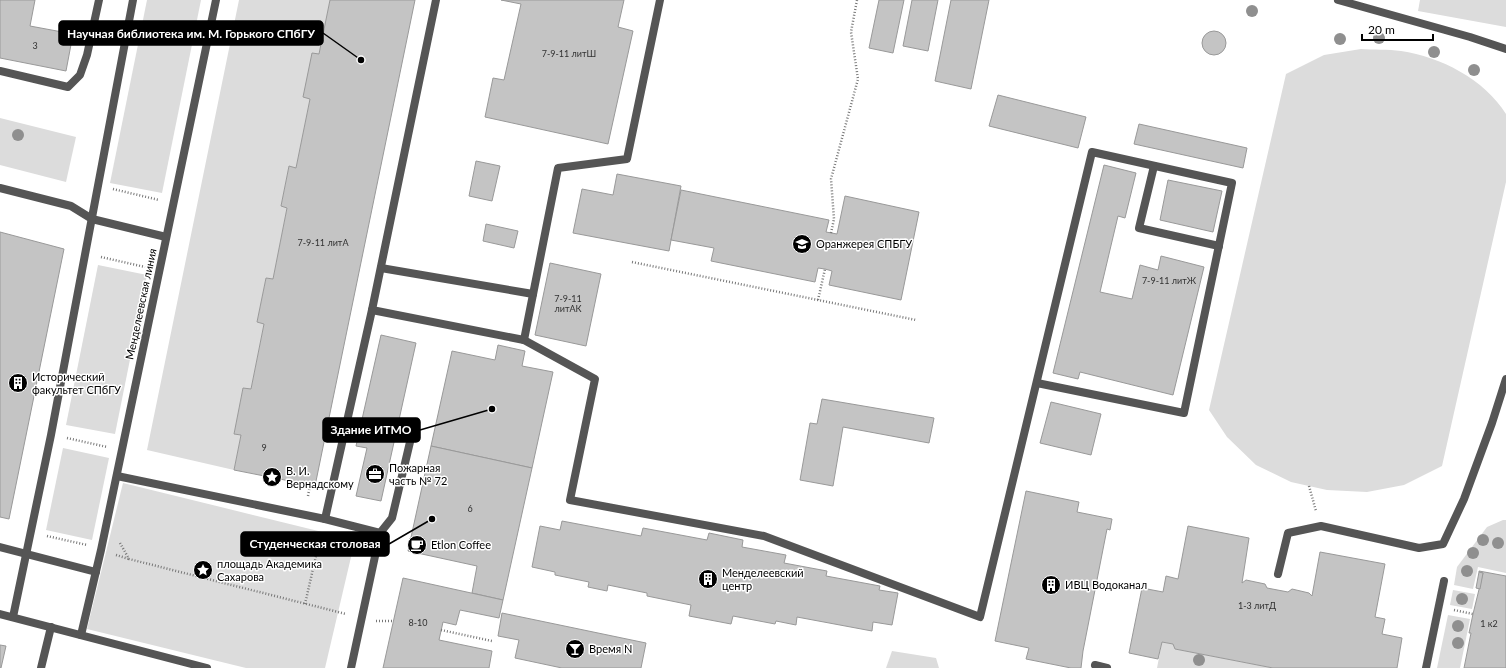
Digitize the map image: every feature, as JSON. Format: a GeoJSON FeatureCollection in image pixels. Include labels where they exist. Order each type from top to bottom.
{"type":"FeatureCollection","features":[{"type":"Feature","properties":{"kind":"street"},"geometry":{"type":"LineString","coordinates":[[0,71],[68,87],[80,75],[87,55],[99,0]]}},
{"type":"Feature","properties":{"kind":"street"},"geometry":{"type":"LineString","coordinates":[[13,617],[51,435],[133,0]]}},
{"type":"Feature","properties":{"kind":"street","name":"Менделеевская линия"},"geometry":{"type":"LineString","coordinates":[[81,635],[117,476],[216,0]]}},
{"type":"Feature","properties":{"kind":"street"},"geometry":{"type":"LineString","coordinates":[[325,519],[381,268],[436,0]]}},
{"type":"Feature","properties":{"kind":"street"},"geometry":{"type":"LineString","coordinates":[[524,340],[558,168],[627,159],[660,0]]}},
{"type":"Feature","properties":{"kind":"street"},"geometry":{"type":"LineString","coordinates":[[1338,0],[1470,37],[1506,49]]}},
{"type":"Feature","properties":{"kind":"street"},"geometry":{"type":"LineString","coordinates":[[372,310],[524,340],[595,379],[570,500],[764,536],[980,617],[1092,152],[1232,183],[1184,413],[1037,383]]}},
{"type":"Feature","properties":{"kind":"street"},"geometry":{"type":"LineString","coordinates":[[1154,166],[1139,228],[1219,246]]}},
{"type":"Feature","properties":{"kind":"street"},"geometry":{"type":"LineString","coordinates":[[0,188],[71,206],[92,219],[166,237]]}},
{"type":"Feature","properties":{"kind":"street"},"geometry":{"type":"LineString","coordinates":[[381,268],[532,294]]}},
{"type":"Feature","properties":{"kind":"street"},"geometry":{"type":"LineString","coordinates":[[1278,574],[1288,533],[1321,526],[1419,548],[1443,544],[1464,499],[1492,423],[1506,379]]}},
{"type":"Feature","properties":{"kind":"street"},"geometry":{"type":"LineString","coordinates":[[351,668],[380,533],[392,518],[410,442]]}},
{"type":"Feature","properties":{"kind":"street"},"geometry":{"type":"LineString","coordinates":[[117,476],[325,519],[380,533]]}},
{"type":"Feature","properties":{"kind":"street"},"geometry":{"type":"LineString","coordinates":[[0,547],[96,572]]}},
{"type":"Feature","properties":{"kind":"street"},"geometry":{"type":"LineString","coordinates":[[1426,668],[1444,581]]}},
{"type":"Feature","properties":{"kind":"street"},"geometry":{"type":"LineString","coordinates":[[0,614],[207,668]]}},
{"type":"Feature","properties":{"kind":"street"},"geometry":{"type":"LineString","coordinates":[[41,668],[51,627]]}},
{"type":"Feature","properties":{"kind":"street"},"geometry":{"type":"LineString","coordinates":[[1094,665],[1107,668]]}},
{"type":"Feature","properties":{"kind":"path"},"geometry":{"type":"LineString","coordinates":[[831,233],[834,219],[831,179],[858,79],[851,32],[857,0]]}},
{"type":"Feature","properties":{"kind":"path"},"geometry":{"type":"LineString","coordinates":[[111,189],[160,200]]}},
{"type":"Feature","properties":{"kind":"path"},"geometry":{"type":"LineString","coordinates":[[100,257],[148,267]]}},
{"type":"Feature","properties":{"kind":"path"},"geometry":{"type":"LineString","coordinates":[[632,262],[916,320]]}},
{"type":"Feature","properties":{"kind":"path"},"geometry":{"type":"LineString","coordinates":[[818,300],[825,269]]}},
{"type":"Feature","properties":{"kind":"path"},"geometry":{"type":"LineString","coordinates":[[64,438],[111,448]]}},
{"type":"Feature","properties":{"kind":"path"},"geometry":{"type":"LineString","coordinates":[[308,496],[310,485]]}},
{"type":"Feature","properties":{"kind":"path"},"geometry":{"type":"LineString","coordinates":[[1309,486],[1321,526]]}},
{"type":"Feature","properties":{"kind":"path"},"geometry":{"type":"LineString","coordinates":[[305,604],[322,532]]}},
{"type":"Feature","properties":{"kind":"path"},"geometry":{"type":"LineString","coordinates":[[44,536],[91,546]]}},
{"type":"Feature","properties":{"kind":"path"},"geometry":{"type":"LineString","coordinates":[[119,541],[129,559],[336,612]]}},
{"type":"Feature","properties":{"kind":"path"},"geometry":{"type":"LineString","coordinates":[[1452,610],[1473,614]]}},
{"type":"Feature","properties":{"kind":"path"},"geometry":{"type":"LineString","coordinates":[[441,630],[492,641]]}},
{"type":"Feature","properties":{"kind":"shaded area"},"geometry":{"type":"Polygon","coordinates":[[[147,0],[201,0],[162,193],[110,183],[147,0]]]}},
{"type":"Feature","properties":{"kind":"shaded area"},"geometry":{"type":"Polygon","coordinates":[[[239,0],[330,0],[319,54],[303,97],[310,99],[296,168],[289,166],[281,206],[287,208],[273,279],[266,278],[257,322],[264,324],[251,389],[243,389],[234,434],[241,435],[234,470],[147,450],[239,0]]]}},
{"type":"Feature","properties":{"kind":"shaded area"},"geometry":{"type":"Polygon","coordinates":[[[1420,0],[1506,0],[1506,27],[1418,11],[1420,0]]]}},
{"type":"Feature","properties":{"kind":"shaded area"},"geometry":{"type":"Polygon","coordinates":[[[1361,49],[1401,51],[1431,58],[1446,64],[1474,80],[1486,90],[1497,101],[1506,114],[1506,182],[1442,466],[1404,485],[1367,492],[1327,490],[1291,482],[1256,465],[1227,437],[1209,410],[1286,74],[1324,55],[1361,49]]]}},
{"type":"Feature","properties":{"kind":"shaded area"},"geometry":{"type":"Polygon","coordinates":[[[0,118],[76,137],[66,182],[0,165],[0,118]]]}},
{"type":"Feature","properties":{"kind":"shaded area"},"geometry":{"type":"Polygon","coordinates":[[[98,265],[147,275],[115,434],[66,425],[98,265]]]}},
{"type":"Feature","properties":{"kind":"shaded area"},"geometry":{"type":"Polygon","coordinates":[[[63,448],[109,458],[92,540],[46,530],[63,448]]]}},
{"type":"Feature","properties":{"kind":"shaded area"},"geometry":{"type":"Polygon","coordinates":[[[123,483],[355,540],[325,668],[246,668],[87,629],[123,483]]]}},
{"type":"Feature","properties":{"kind":"shaded area"},"geometry":{"type":"Polygon","coordinates":[[[1506,520],[1506,573],[1478,567],[1473,589],[1454,585],[1457,567],[1487,527],[1506,520]]]}},
{"type":"Feature","properties":{"kind":"shaded area"},"geometry":{"type":"Polygon","coordinates":[[[1453,590],[1475,594],[1472,609],[1450,605],[1453,590]]]}},
{"type":"Feature","properties":{"kind":"shaded area"},"geometry":{"type":"Polygon","coordinates":[[[1448,615],[1470,619],[1460,668],[1437,668],[1448,615]]]}},
{"type":"Feature","properties":{"kind":"shaded area"},"geometry":{"type":"Polygon","coordinates":[[[1162,642],[1173,644],[1175,649],[1273,668],[1157,668],[1162,642]]]}},
{"type":"Feature","properties":{"kind":"shaded area"},"geometry":{"type":"Polygon","coordinates":[[[892,651],[936,658],[939,668],[886,668],[892,651]]]}},
{"type":"Feature","properties":{"kind":"building"},"geometry":{"type":"Polygon","coordinates":[[[0,0],[35,0],[30,26],[73,34],[66,71],[0,58],[0,0]]]}},
{"type":"Feature","properties":{"kind":"building"},"geometry":{"type":"Polygon","coordinates":[[[330,0],[415,0],[315,486],[234,470],[241,435],[234,434],[243,388],[251,389],[264,324],[257,322],[266,278],[273,279],[287,208],[281,206],[289,166],[296,168],[310,99],[303,97],[312,53],[319,54],[330,0]]]}},
{"type":"Feature","properties":{"kind":"building"},"geometry":{"type":"Polygon","coordinates":[[[501,0],[624,0],[618,27],[633,31],[608,144],[485,117],[493,78],[504,80],[521,4],[501,0]]]}},
{"type":"Feature","properties":{"kind":"building"},"geometry":{"type":"Polygon","coordinates":[[[879,0],[904,0],[893,53],[869,48],[879,0]]]}},
{"type":"Feature","properties":{"kind":"building"},"geometry":{"type":"Polygon","coordinates":[[[912,0],[938,0],[928,51],[903,46],[912,0]]]}},
{"type":"Feature","properties":{"kind":"building"},"geometry":{"type":"Polygon","coordinates":[[[951,0],[989,0],[971,89],[935,81],[951,0]]]}},
{"type":"Feature","properties":{"kind":"building"},"geometry":{"type":"Polygon","coordinates":[[[1214,31],[1219,32],[1225,38],[1225,48],[1219,54],[1214,55],[1209,54],[1203,48],[1202,43],[1203,38],[1209,32],[1214,31]]]}},
{"type":"Feature","properties":{"kind":"building"},"geometry":{"type":"Polygon","coordinates":[[[998,95],[1086,117],[1078,148],[989,126],[998,95]]]}},
{"type":"Feature","properties":{"kind":"building"},"geometry":{"type":"Polygon","coordinates":[[[1139,124],[1247,148],[1243,168],[1134,144],[1139,124]]]}},
{"type":"Feature","properties":{"kind":"building"},"geometry":{"type":"Polygon","coordinates":[[[476,161],[500,166],[492,201],[469,196],[476,161]]]}},
{"type":"Feature","properties":{"kind":"building"},"geometry":{"type":"Polygon","coordinates":[[[1104,165],[1136,173],[1125,218],[1118,216],[1100,292],[1132,299],[1140,265],[1158,270],[1161,256],[1204,267],[1173,395],[1080,372],[1078,379],[1053,373],[1104,165]]]}},
{"type":"Feature","properties":{"kind":"building"},"geometry":{"type":"Polygon","coordinates":[[[617,174],[681,186],[669,251],[573,233],[582,189],[613,195],[617,174]]]}},
{"type":"Feature","properties":{"kind":"building"},"geometry":{"type":"Polygon","coordinates":[[[1168,180],[1222,191],[1213,232],[1160,220],[1168,180]]]}},
{"type":"Feature","properties":{"kind":"building","name":"Оранжерея СПБГУ"},"geometry":{"type":"Polygon","coordinates":[[[681,190],[829,220],[826,232],[837,234],[845,196],[919,212],[901,300],[829,285],[832,271],[825,269],[818,268],[815,282],[711,261],[714,248],[671,240],[681,190]]]}},
{"type":"Feature","properties":{"kind":"building"},"geometry":{"type":"Polygon","coordinates":[[[486,224],[518,231],[514,248],[483,241],[486,224]]]}},
{"type":"Feature","properties":{"kind":"building","name":"Исторический факультет СПбГУ"},"geometry":{"type":"Polygon","coordinates":[[[0,232],[64,249],[9,519],[0,517],[0,232]]]}},
{"type":"Feature","properties":{"kind":"building"},"geometry":{"type":"Polygon","coordinates":[[[550,263],[601,274],[586,346],[535,335],[550,263]]]}},
{"type":"Feature","properties":{"kind":"building"},"geometry":{"type":"Polygon","coordinates":[[[381,335],[416,343],[381,501],[356,496],[367,448],[356,446],[381,335]]]}},
{"type":"Feature","properties":{"kind":"building"},"geometry":{"type":"Polygon","coordinates":[[[498,345],[525,351],[522,366],[553,372],[532,468],[431,446],[452,351],[495,360],[498,345]]]}},
{"type":"Feature","properties":{"kind":"building"},"geometry":{"type":"Polygon","coordinates":[[[822,399],[934,418],[929,443],[843,427],[833,486],[800,480],[810,423],[817,424],[822,399]]]}},
{"type":"Feature","properties":{"kind":"building"},"geometry":{"type":"Polygon","coordinates":[[[1051,402],[1101,414],[1091,455],[1040,443],[1051,402]]]}},
{"type":"Feature","properties":{"kind":"building"},"geometry":{"type":"Polygon","coordinates":[[[431,446],[532,468],[503,600],[472,593],[477,566],[408,551],[431,446]]]}},
{"type":"Feature","properties":{"kind":"building","name":"ИВЦ Водоканал"},"geometry":{"type":"Polygon","coordinates":[[[1026,491],[1079,502],[1077,512],[1112,519],[1110,530],[1107,529],[1081,668],[1071,668],[1026,659],[1029,648],[995,641],[1026,491]]]}},
{"type":"Feature","properties":{"kind":"building","name":"Менделеевский центр"},"geometry":{"type":"Polygon","coordinates":[[[562,521],[641,536],[643,528],[707,540],[709,533],[743,540],[742,547],[786,555],[784,563],[827,571],[826,576],[880,586],[879,590],[898,593],[892,625],[873,622],[872,631],[797,617],[796,625],[776,621],[775,624],[733,616],[731,624],[689,616],[691,605],[647,596],[647,593],[608,585],[607,591],[588,587],[589,582],[555,575],[555,572],[532,567],[540,526],[560,530],[562,521]]]}},
{"type":"Feature","properties":{"kind":"building"},"geometry":{"type":"Polygon","coordinates":[[[1188,526],[1249,538],[1242,583],[1246,580],[1265,584],[1267,588],[1288,592],[1292,589],[1309,593],[1312,596],[1320,552],[1385,564],[1375,617],[1385,619],[1382,634],[1402,638],[1397,668],[1273,668],[1175,649],[1173,644],[1162,642],[1158,659],[1129,653],[1142,588],[1163,592],[1166,576],[1178,579],[1188,526]]]}},
{"type":"Feature","properties":{"kind":"building"},"geometry":{"type":"Polygon","coordinates":[[[1479,571],[1506,576],[1506,668],[1464,668],[1471,633],[1469,633],[1483,573],[1479,571]]]}},
{"type":"Feature","properties":{"kind":"building"},"geometry":{"type":"Polygon","coordinates":[[[1479,572],[1483,573],[1480,589],[1476,588],[1479,572]]]}},
{"type":"Feature","properties":{"kind":"building"},"geometry":{"type":"Polygon","coordinates":[[[403,578],[503,600],[499,618],[460,610],[456,625],[443,622],[439,640],[492,651],[489,668],[383,668],[403,578]]]}},
{"type":"Feature","properties":{"kind":"building"},"geometry":{"type":"Polygon","coordinates":[[[502,613],[646,643],[641,668],[562,668],[515,658],[519,640],[498,636],[502,613]]]}},
{"type":"Feature","properties":{"kind":"building"},"geometry":{"type":"Polygon","coordinates":[[[0,645],[6,646],[1,668],[0,668],[0,645]]]}},
{"type":"Feature","properties":{"kind":"place","name":"Научная библиотека им. М. Горького СПбГУ"},"geometry":{"type":"Point","coordinates":[361,60]}},
{"type":"Feature","properties":{"kind":"place","name":"Оранжерея СПБГУ"},"geometry":{"type":"Point","coordinates":[802,244]}},
{"type":"Feature","properties":{"kind":"place","name":"Исторический факультет СПбГУ"},"geometry":{"type":"Point","coordinates":[18,383]}},
{"type":"Feature","properties":{"kind":"place","name":"Здание ИТМО"},"geometry":{"type":"Point","coordinates":[492,409]}},
{"type":"Feature","properties":{"kind":"place","name":"Пожарная часть № 72"},"geometry":{"type":"Point","coordinates":[375,474]}},
{"type":"Feature","properties":{"kind":"place","name":"В. И. Вернадскому"},"geometry":{"type":"Point","coordinates":[272,477]}},
{"type":"Feature","properties":{"kind":"place","name":"Студенческая столовая"},"geometry":{"type":"Point","coordinates":[432,519]}},
{"type":"Feature","properties":{"kind":"place","name":"Etlon Coffee"},"geometry":{"type":"Point","coordinates":[417,545]}},
{"type":"Feature","properties":{"kind":"place","name":"площадь Академика Сахарова"},"geometry":{"type":"Point","coordinates":[203,570]}},
{"type":"Feature","properties":{"kind":"place","name":"Менделеевский центр"},"geometry":{"type":"Point","coordinates":[708,579]}},
{"type":"Feature","properties":{"kind":"place","name":"ИВЦ Водоканал"},"geometry":{"type":"Point","coordinates":[1051,585]}},
{"type":"Feature","properties":{"kind":"place","name":"Время N"},"geometry":{"type":"Point","coordinates":[575,649]}}]}
